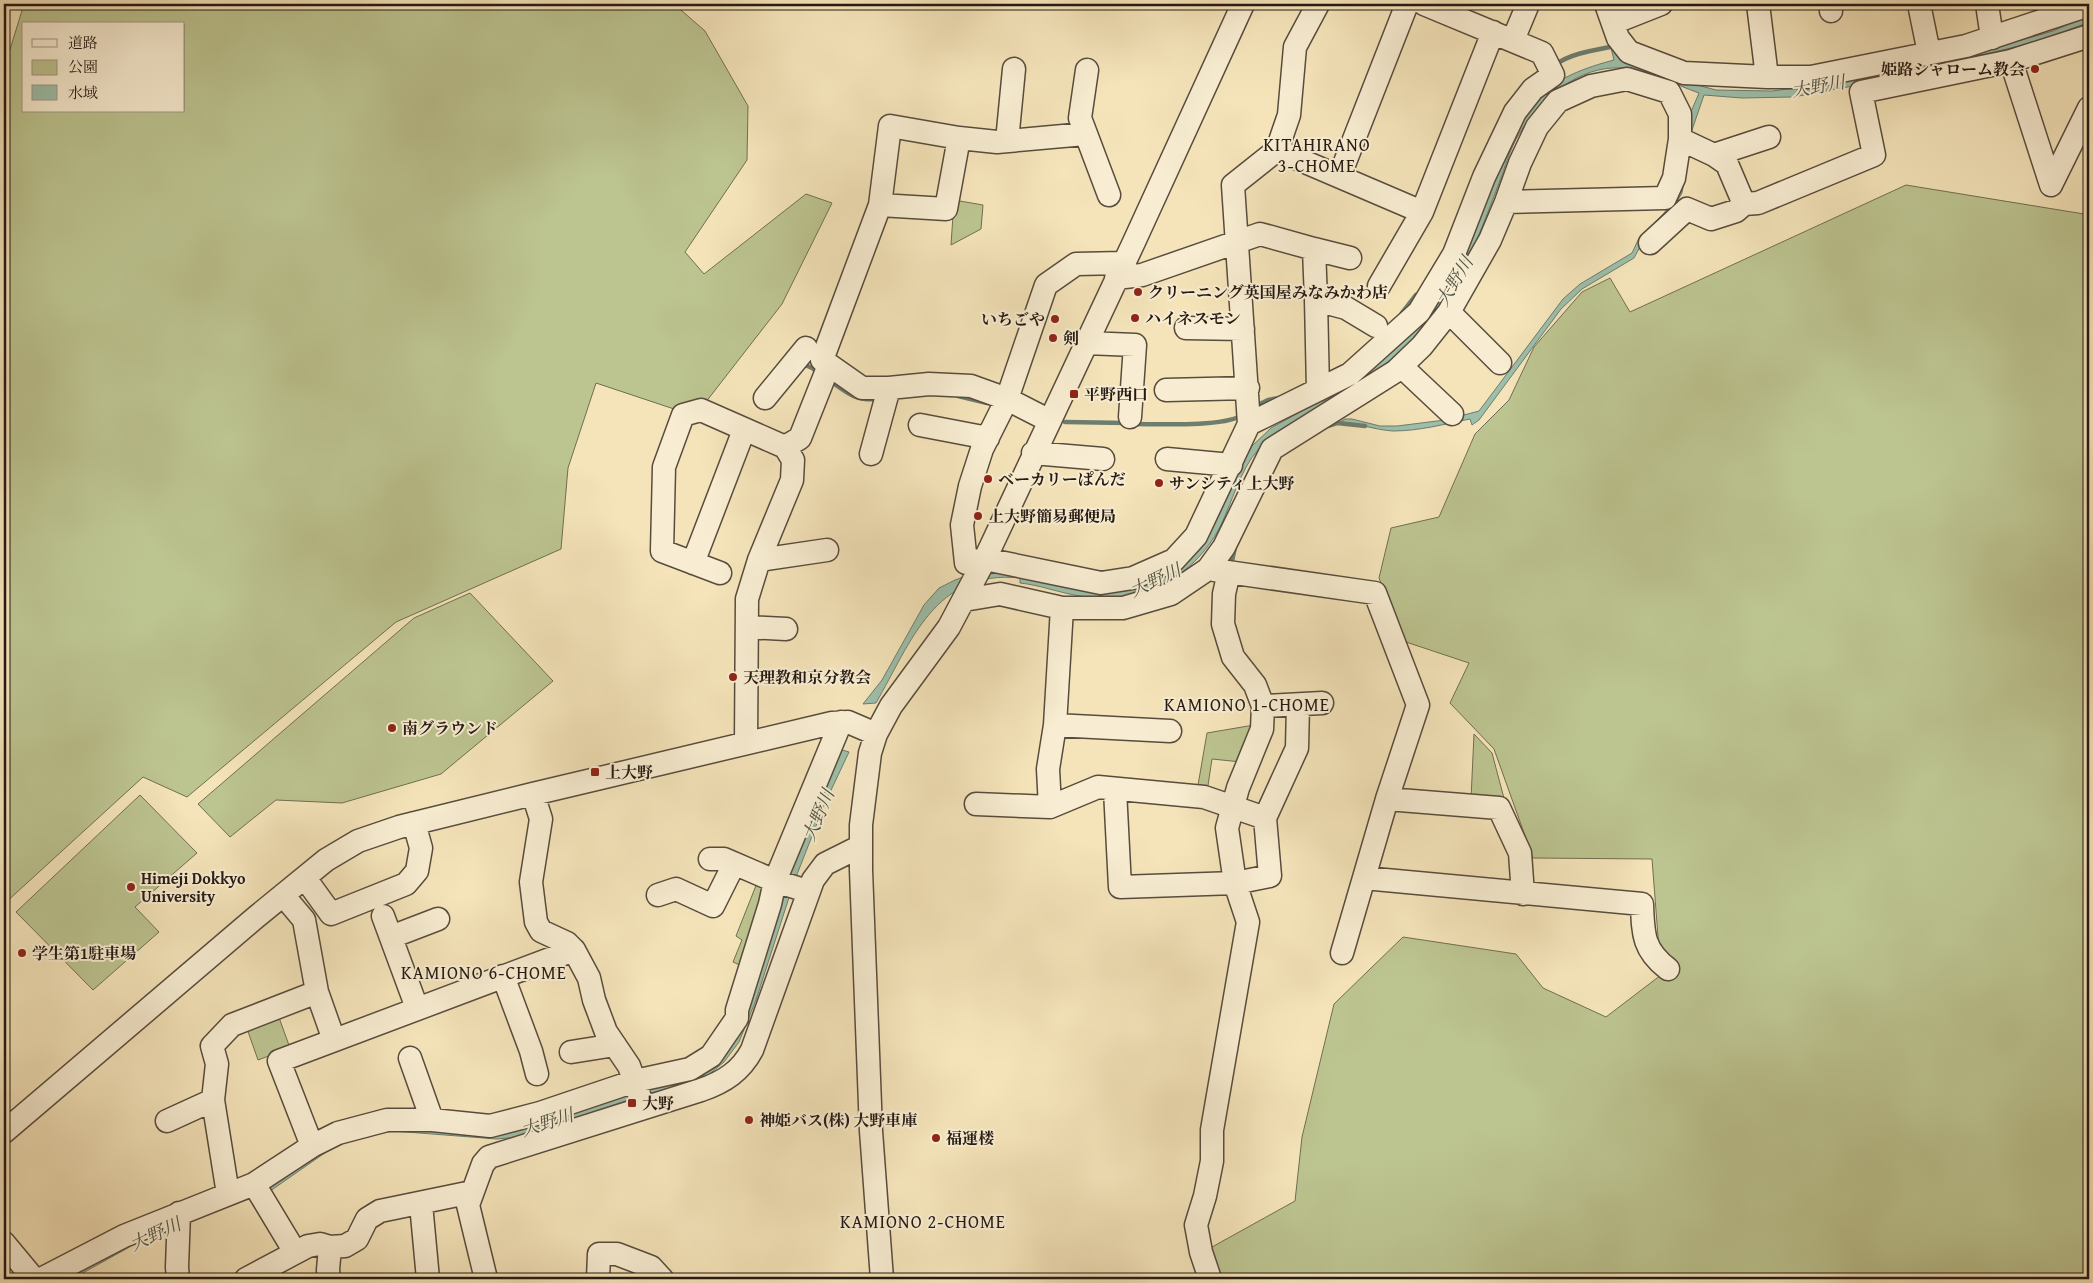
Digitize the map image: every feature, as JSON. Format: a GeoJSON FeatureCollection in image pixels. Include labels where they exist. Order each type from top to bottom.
{"type":"FeatureCollection","features":[{"type":"Feature","properties":{"kind":"street"},"geometry":{"type":"LineString","coordinates":[[882,1279],[871,1130],[861,846],[870,753],[876,734],[891,706],[949,627],[985,559],[1243,4]]}},
{"type":"Feature","properties":{"kind":"street"},"geometry":{"type":"LineString","coordinates":[[1318,4],[1295,47],[1289,115],[1276,150],[1234,185],[1237,242],[1248,388],[1249,424],[1196,536],[1174,560],[1133,578],[1101,583],[985,559],[966,563],[962,525],[970,486],[988,438],[1007,399],[1046,285],[1076,264],[1142,275],[1237,242],[1260,234],[1350,258]]}},
{"type":"Feature","properties":{"kind":"street"},"geometry":{"type":"LineString","coordinates":[[1340,175],[1407,4]]}},
{"type":"Feature","properties":{"kind":"street"},"geometry":{"type":"LineString","coordinates":[[1379,286],[1422,212],[1503,36],[1528,4]]}},
{"type":"Feature","properties":{"kind":"street"},"geometry":{"type":"LineString","coordinates":[[1661,4],[1610,13],[1618,38],[1629,52],[1684,73],[1768,78],[1811,78],[1966,46],[1992,38],[2050,12],[2088,10]]}},
{"type":"Feature","properties":{"kind":"street"},"geometry":{"type":"LineString","coordinates":[[1758,4],[1768,78]]}},
{"type":"Feature","properties":{"kind":"street"},"geometry":{"type":"LineString","coordinates":[[1919,4],[1929,53]]}},
{"type":"Feature","properties":{"kind":"street"},"geometry":{"type":"LineString","coordinates":[[1986,4],[1992,38]]}},
{"type":"Feature","properties":{"kind":"street"},"geometry":{"type":"LineString","coordinates":[[1249,424],[1350,374],[1419,312],[1454,254],[1484,177],[1515,112],[1533,89],[1553,75],[1542,53],[1439,6]]}},
{"type":"Feature","properties":{"kind":"street"},"geometry":{"type":"LineString","coordinates":[[1650,243],[1687,209],[1711,219],[1736,211],[1744,204],[1758,203],[1874,155],[1860,92],[2011,61],[2089,36]]}},
{"type":"Feature","properties":{"kind":"street"},"geometry":{"type":"LineString","coordinates":[[2011,61],[2051,185],[2089,108]]}},
{"type":"Feature","properties":{"kind":"street"},"geometry":{"type":"LineString","coordinates":[[1007,141],[1014,70]]}},
{"type":"Feature","properties":{"kind":"street"},"geometry":{"type":"LineString","coordinates":[[1087,70],[1080,118],[1109,195]]}},
{"type":"Feature","properties":{"kind":"street"},"geometry":{"type":"LineString","coordinates":[[1669,92],[1684,73]]}},
{"type":"Feature","properties":{"kind":"street"},"geometry":{"type":"LineString","coordinates":[[1210,1279],[1201,1252],[1196,1225],[1206,1196],[1212,1161],[1212,1130],[1248,922],[1235,883],[1227,828],[1238,788],[1262,729],[1263,706],[1255,685],[1233,656],[1223,624],[1224,594],[1219,571],[1224,546],[1272,449],[1401,366],[1422,346],[1449,312],[1490,240],[1520,163],[1537,127],[1558,102],[1591,86],[1627,79],[1669,92],[1680,114],[1686,142],[1665,198],[1506,202]]}},
{"type":"Feature","properties":{"kind":"street"},"geometry":{"type":"LineString","coordinates":[[786,447],[800,438],[813,354],[880,205],[890,126],[959,138],[997,142],[1085,134]]}},
{"type":"Feature","properties":{"kind":"street"},"geometry":{"type":"LineString","coordinates":[[1714,155],[1769,137]]}},
{"type":"Feature","properties":{"kind":"street"},"geometry":{"type":"LineString","coordinates":[[880,205],[946,209],[959,138]]}},
{"type":"Feature","properties":{"kind":"street"},"geometry":{"type":"LineString","coordinates":[[1686,142],[1714,155],[1727,164],[1744,204]]}},
{"type":"Feature","properties":{"kind":"street"},"geometry":{"type":"LineString","coordinates":[[1276,150],[1340,175],[1422,212]]}},
{"type":"Feature","properties":{"kind":"street"},"geometry":{"type":"LineString","coordinates":[[1314,249],[1318,390]]}},
{"type":"Feature","properties":{"kind":"street"},"geometry":{"type":"LineString","coordinates":[[1316,300],[1346,308],[1376,326]]}},
{"type":"Feature","properties":{"kind":"street"},"geometry":{"type":"LineString","coordinates":[[1449,312],[1500,363]]}},
{"type":"Feature","properties":{"kind":"street"},"geometry":{"type":"LineString","coordinates":[[1186,328],[1243,329]]}},
{"type":"Feature","properties":{"kind":"street"},"geometry":{"type":"LineString","coordinates":[[1086,343],[1135,345],[1130,417]]}},
{"type":"Feature","properties":{"kind":"street"},"geometry":{"type":"LineString","coordinates":[[813,354],[862,388],[889,388],[928,384],[971,386],[1007,399],[1050,421]]}},
{"type":"Feature","properties":{"kind":"street"},"geometry":{"type":"LineString","coordinates":[[765,398],[813,354]]}},
{"type":"Feature","properties":{"kind":"street"},"geometry":{"type":"LineString","coordinates":[[1401,366],[1452,414]]}},
{"type":"Feature","properties":{"kind":"street"},"geometry":{"type":"LineString","coordinates":[[871,454],[889,388]]}},
{"type":"Feature","properties":{"kind":"street"},"geometry":{"type":"LineString","coordinates":[[1166,390],[1248,388]]}},
{"type":"Feature","properties":{"kind":"street"},"geometry":{"type":"LineString","coordinates":[[720,573],[662,551],[664,467],[683,416],[701,410],[786,447],[793,460],[792,480],[759,560],[747,599],[746,743]]}},
{"type":"Feature","properties":{"kind":"street"},"geometry":{"type":"LineString","coordinates":[[920,425],[988,438]]}},
{"type":"Feature","properties":{"kind":"street"},"geometry":{"type":"LineString","coordinates":[[693,563],[744,430]]}},
{"type":"Feature","properties":{"kind":"street"},"geometry":{"type":"LineString","coordinates":[[1033,453],[1104,459]]}},
{"type":"Feature","properties":{"kind":"street"},"geometry":{"type":"LineString","coordinates":[[1167,459],[1231,465]]}},
{"type":"Feature","properties":{"kind":"street"},"geometry":{"type":"LineString","coordinates":[[759,560],[827,550]]}},
{"type":"Feature","properties":{"kind":"street"},"geometry":{"type":"LineString","coordinates":[[964,600],[1000,594],[1062,608],[1123,608],[1171,594],[1219,571],[1375,593],[1418,705],[1387,799],[1342,953]]}},
{"type":"Feature","properties":{"kind":"street"},"geometry":{"type":"LineString","coordinates":[[1050,807],[1048,769],[1055,725],[1062,608]]}},
{"type":"Feature","properties":{"kind":"street"},"geometry":{"type":"LineString","coordinates":[[747,627],[786,629]]}},
{"type":"Feature","properties":{"kind":"street"},"geometry":{"type":"LineString","coordinates":[[1263,706],[1322,703]]}},
{"type":"Feature","properties":{"kind":"street"},"geometry":{"type":"LineString","coordinates":[[1115,790],[1120,887],[1235,883],[1270,876],[1265,818],[1297,748],[1298,704]]}},
{"type":"Feature","properties":{"kind":"street"},"geometry":{"type":"LineString","coordinates":[[4,1132],[283,895],[341,850],[358,841],[414,823],[841,722],[848,722],[876,734]]}},
{"type":"Feature","properties":{"kind":"street"},"geometry":{"type":"LineString","coordinates":[[490,1143],[540,1113],[634,1081],[690,1069],[711,1056],[737,1018],[737,1010],[770,904],[775,881],[841,722]]}},
{"type":"Feature","properties":{"kind":"street"},"geometry":{"type":"LineString","coordinates":[[1055,725],[1171,729]]}},
{"type":"Feature","properties":{"kind":"street"},"geometry":{"type":"LineString","coordinates":[[976,804],[1050,807],[1098,787],[1204,797],[1265,818]]}},
{"type":"Feature","properties":{"kind":"street"},"geometry":{"type":"LineString","coordinates":[[533,794],[541,819],[531,882],[536,922],[541,931],[567,943],[574,950],[589,978],[594,1000],[603,1024],[629,1066],[643,1107]]}},
{"type":"Feature","properties":{"kind":"street"},"geometry":{"type":"LineString","coordinates":[[1387,799],[1499,808],[1520,853],[1523,894]]}},
{"type":"Feature","properties":{"kind":"street"},"geometry":{"type":"LineString","coordinates":[[305,878],[331,914],[406,884],[417,871],[421,848],[414,823]]}},
{"type":"Feature","properties":{"kind":"street"},"geometry":{"type":"LineString","coordinates":[[41,1279],[124,1236],[179,1222],[228,1194],[258,1193],[312,1146],[338,1133],[387,1120],[432,1120],[490,1143],[643,1107],[722,1081],[741,1067],[752,1050],[812,880],[825,864],[861,846]]}},
{"type":"Feature","properties":{"kind":"street"},"geometry":{"type":"LineString","coordinates":[[710,859],[724,859],[775,881],[807,891]]}},
{"type":"Feature","properties":{"kind":"street"},"geometry":{"type":"LineString","coordinates":[[658,895],[676,889],[713,906],[734,864]]}},
{"type":"Feature","properties":{"kind":"street"},"geometry":{"type":"LineString","coordinates":[[1364,878],[1642,904],[1643,932],[1654,958],[1668,970]]}},
{"type":"Feature","properties":{"kind":"street"},"geometry":{"type":"LineString","coordinates":[[283,895],[304,920],[317,992],[334,1040]]}},
{"type":"Feature","properties":{"kind":"street"},"geometry":{"type":"LineString","coordinates":[[383,916],[417,1008]]}},
{"type":"Feature","properties":{"kind":"street"},"geometry":{"type":"LineString","coordinates":[[391,937],[438,919]]}},
{"type":"Feature","properties":{"kind":"street"},"geometry":{"type":"LineString","coordinates":[[312,1146],[279,1061],[574,950]]}},
{"type":"Feature","properties":{"kind":"street"},"geometry":{"type":"LineString","coordinates":[[503,976],[522,1054],[537,1074]]}},
{"type":"Feature","properties":{"kind":"street"},"geometry":{"type":"LineString","coordinates":[[228,1194],[213,1100],[217,1064],[212,1046],[232,1025],[317,992]]}},
{"type":"Feature","properties":{"kind":"street"},"geometry":{"type":"LineString","coordinates":[[571,1052],[615,1045]]}},
{"type":"Feature","properties":{"kind":"street"},"geometry":{"type":"LineString","coordinates":[[410,1058],[432,1120]]}},
{"type":"Feature","properties":{"kind":"street"},"geometry":{"type":"LineString","coordinates":[[167,1120],[213,1100]]}},
{"type":"Feature","properties":{"kind":"street"},"geometry":{"type":"LineString","coordinates":[[486,1279],[468,1205],[504,1104]]}},
{"type":"Feature","properties":{"kind":"street"},"geometry":{"type":"LineString","coordinates":[[246,1279],[308,1246],[320,1244],[330,1247],[344,1246],[357,1239],[367,1219],[380,1211],[472,1192]]}},
{"type":"Feature","properties":{"kind":"street"},"geometry":{"type":"LineString","coordinates":[[258,1193],[295,1252]]}},
{"type":"Feature","properties":{"kind":"street"},"geometry":{"type":"LineString","coordinates":[[421,1204],[428,1279]]}},
{"type":"Feature","properties":{"kind":"street"},"geometry":{"type":"LineString","coordinates":[[178,1279],[179,1222]]}},
{"type":"Feature","properties":{"kind":"street"},"geometry":{"type":"LineString","coordinates":[[4,1243],[34,1279]]}},
{"type":"Feature","properties":{"kind":"street"},"geometry":{"type":"LineString","coordinates":[[329,1279],[330,1247]]}},
{"type":"Feature","properties":{"kind":"street"},"geometry":{"type":"LineString","coordinates":[[598,1279],[599,1254],[617,1254],[650,1267],[662,1279]]}},
{"type":"Feature","properties":{"kind":"green space"},"geometry":{"type":"Polygon","coordinates":[[[24,4],[674,4],[705,31],[748,106],[747,160],[685,252],[704,274],[806,194],[832,203],[782,304],[695,416],[596,383],[568,468],[561,549],[396,622],[187,797],[143,777],[4,904],[4,69],[24,4]]]}},
{"type":"Feature","properties":{"kind":"green space"},"geometry":{"type":"Polygon","coordinates":[[[1906,185],[2084,214],[2089,204],[2089,1279],[1212,1279],[1212,1247],[1295,1201],[1302,1137],[1334,1004],[1403,937],[1516,954],[1543,988],[1606,1017],[1661,975],[1652,859],[1533,858],[1494,749],[1450,703],[1469,663],[1403,641],[1379,578],[1391,528],[1439,517],[1475,434],[1509,400],[1534,347],[1582,292],[1610,278],[1630,312],[1906,185]]]}},
{"type":"Feature","properties":{"kind":"green space"},"geometry":{"type":"Polygon","coordinates":[[[954,200],[983,205],[981,229],[951,245],[954,200]]]}},
{"type":"Feature","properties":{"kind":"green space","name":"南グラウンド"},"geometry":{"type":"Polygon","coordinates":[[[470,593],[553,681],[441,774],[342,803],[276,800],[230,837],[198,804],[414,618],[470,593]]]}},
{"type":"Feature","properties":{"kind":"green space"},"geometry":{"type":"Polygon","coordinates":[[[1254,725],[1241,762],[1212,759],[1207,792],[1197,791],[1207,733],[1254,725]]]}},
{"type":"Feature","properties":{"kind":"green space"},"geometry":{"type":"Polygon","coordinates":[[[1474,734],[1492,753],[1505,802],[1471,799],[1474,734]]]}},
{"type":"Feature","properties":{"kind":"green space"},"geometry":{"type":"Polygon","coordinates":[[[140,795],[197,853],[135,907],[159,932],[93,990],[16,912],[140,795]]]}},
{"type":"Feature","properties":{"kind":"green space"},"geometry":{"type":"Polygon","coordinates":[[[757,883],[770,888],[744,967],[733,962],[742,940],[736,936],[757,883]]]}},
{"type":"Feature","properties":{"kind":"green space"},"geometry":{"type":"Polygon","coordinates":[[[277,1012],[290,1048],[258,1060],[245,1023],[277,1012]]]}},
{"type":"Feature","properties":{"kind":"water","name":"大野川"},"geometry":{"type":"Polygon","coordinates":[[[2089,15],[2089,22],[2040,41],[1853,86],[1793,97],[1742,98],[1704,95],[1692,130],[1682,193],[1668,217],[1643,241],[1634,258],[1582,289],[1561,309],[1479,420],[1472,425],[1470,419],[1403,431],[1340,422],[1345,419],[1352,419],[1380,426],[1397,426],[1445,420],[1479,411],[1563,299],[1580,284],[1632,253],[1639,238],[1664,213],[1676,197],[1688,119],[1699,93],[1651,74],[1632,69],[1606,69],[1576,78],[1549,97],[1519,134],[1510,152],[1471,254],[1443,304],[1419,333],[1366,379],[1321,409],[1280,432],[1258,450],[1241,476],[1220,527],[1208,546],[1195,561],[1162,585],[1143,592],[1123,596],[1102,598],[1072,595],[1020,583],[1020,578],[991,578],[967,585],[946,598],[929,614],[901,656],[876,703],[863,704],[882,680],[924,605],[939,588],[955,580],[969,575],[1004,573],[1107,591],[1125,591],[1143,585],[1234,479],[1252,446],[1271,428],[1320,401],[1387,355],[1512,133],[1528,108],[1542,93],[1561,80],[1582,70],[1614,60],[1610,44],[1614,40],[1686,82],[1716,90],[1772,91],[1835,83],[1976,53],[2053,31],[2089,15]]]}},
{"type":"Feature","properties":{"kind":"water","name":"大野川"},"geometry":{"type":"Polygon","coordinates":[[[839,749],[849,752],[825,803],[794,882],[756,1000],[739,1042],[724,1062],[707,1076],[637,1097],[519,1137],[497,1139],[393,1131],[348,1140],[339,1143],[263,1196],[232,1203],[151,1235],[72,1279],[58,1279],[324,1147],[394,1125],[497,1133],[709,1065],[839,749]]]}},
{"type":"Feature","properties":{"kind":"waterway"},"geometry":{"type":"LineString","coordinates":[[1555,65],[1576,55],[1615,46]]}},
{"type":"Feature","properties":{"kind":"waterway"},"geometry":{"type":"LineString","coordinates":[[1402,313],[1416,295]]}},
{"type":"Feature","properties":{"kind":"waterway"},"geometry":{"type":"LineString","coordinates":[[803,364],[819,373]]}},
{"type":"Feature","properties":{"kind":"waterway"},"geometry":{"type":"LineString","coordinates":[[829,380],[857,397],[878,399]]}},
{"type":"Feature","properties":{"kind":"waterway"},"geometry":{"type":"LineString","coordinates":[[958,396],[987,403]]}},
{"type":"Feature","properties":{"kind":"waterway"},"geometry":{"type":"LineString","coordinates":[[1256,406],[1268,400],[1279,398]]}},
{"type":"Feature","properties":{"kind":"waterway"},"geometry":{"type":"LineString","coordinates":[[1135,424],[1219,422],[1241,416]]}},
{"type":"Feature","properties":{"kind":"waterway"},"geometry":{"type":"LineString","coordinates":[[1065,422],[1127,423]]}},
{"type":"Feature","properties":{"kind":"waterway"},"geometry":{"type":"LineString","coordinates":[[1328,426],[1337,423],[1365,426]]}},
{"type":"Feature","properties":{"kind":"waterway"},"geometry":{"type":"LineString","coordinates":[[1231,566],[1235,547]]}},
{"type":"Feature","properties":{"kind":"place","name":"姫路シャローム教会"},"geometry":{"type":"Point","coordinates":[2035,69]}},
{"type":"Feature","properties":{"kind":"place","name":"クリーニング英国屋みなみかわ店"},"geometry":{"type":"Point","coordinates":[1138,292]}},
{"type":"Feature","properties":{"kind":"place","name":"ハイネスモン"},"geometry":{"type":"Point","coordinates":[1135,318]}},
{"type":"Feature","properties":{"kind":"place","name":"いちごや"},"geometry":{"type":"Point","coordinates":[1055,319]}},
{"type":"Feature","properties":{"kind":"place","name":"剣"},"geometry":{"type":"Point","coordinates":[1053,338]}},
{"type":"Feature","properties":{"kind":"place","name":"平野西口"},"geometry":{"type":"Point","coordinates":[1074,394]}},
{"type":"Feature","properties":{"kind":"place","name":"ベーカリーぱんだ"},"geometry":{"type":"Point","coordinates":[988,479]}},
{"type":"Feature","properties":{"kind":"place","name":"サンシティ上大野"},"geometry":{"type":"Point","coordinates":[1159,483]}},
{"type":"Feature","properties":{"kind":"place","name":"上大野簡易郵便局"},"geometry":{"type":"Point","coordinates":[978,516]}},
{"type":"Feature","properties":{"kind":"place","name":"天理教和京分教会"},"geometry":{"type":"Point","coordinates":[733,677]}},
{"type":"Feature","properties":{"kind":"place","name":"南グラウンド"},"geometry":{"type":"Point","coordinates":[392,728]}},
{"type":"Feature","properties":{"kind":"place","name":"上大野"},"geometry":{"type":"Point","coordinates":[595,772]}},
{"type":"Feature","properties":{"kind":"place","name":"Himeji Dokkyo University"},"geometry":{"type":"Point","coordinates":[131,887]}},
{"type":"Feature","properties":{"kind":"place","name":"学生第1駐車場"},"geometry":{"type":"Point","coordinates":[22,953]}},
{"type":"Feature","properties":{"kind":"place","name":"大野"},"geometry":{"type":"Point","coordinates":[632,1103]}},
{"type":"Feature","properties":{"kind":"place","name":"神姫バス(株) 大野車庫"},"geometry":{"type":"Point","coordinates":[749,1120]}},
{"type":"Feature","properties":{"kind":"place","name":"福運楼"},"geometry":{"type":"Point","coordinates":[936,1138]}},
{"type":"Feature","properties":{"kind":"district","name":"KITAHIRANO 3-CHOME"},"geometry":{"type":"Point","coordinates":[1317,154]}},
{"type":"Feature","properties":{"kind":"district","name":"KAMIONO 1-CHOME"},"geometry":{"type":"Point","coordinates":[1247,704]}},
{"type":"Feature","properties":{"kind":"district","name":"KAMIONO 6-CHOME"},"geometry":{"type":"Point","coordinates":[484,972]}},
{"type":"Feature","properties":{"kind":"district","name":"KAMIONO 2-CHOME"},"geometry":{"type":"Point","coordinates":[923,1221]}}]}
